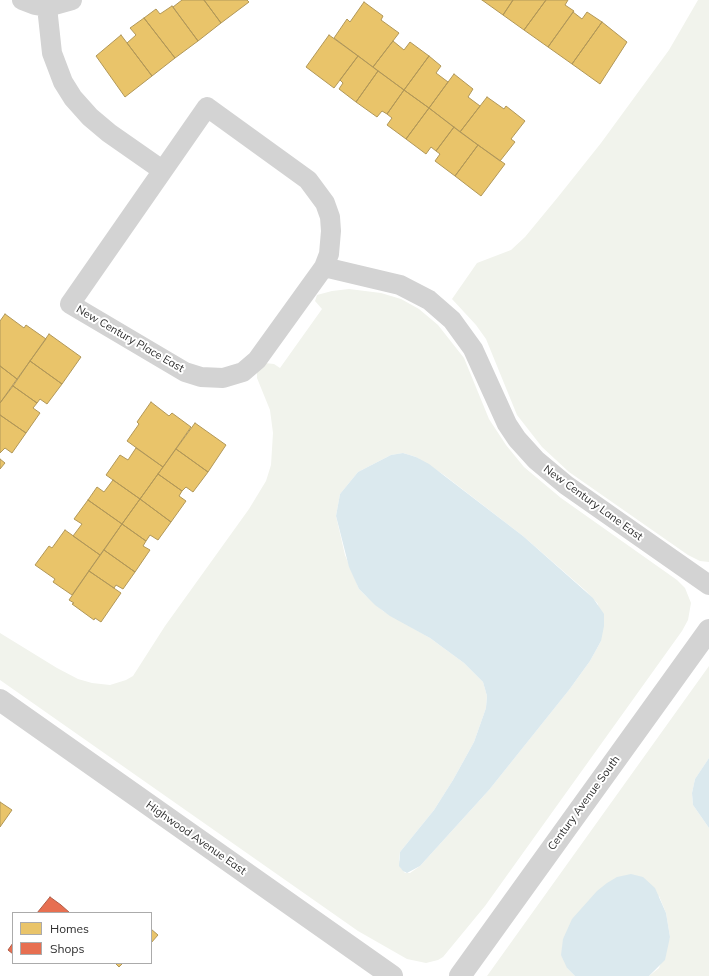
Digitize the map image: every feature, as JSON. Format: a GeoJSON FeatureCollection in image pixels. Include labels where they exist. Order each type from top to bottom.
{"type":"FeatureCollection","features":[{"type":"Feature","properties":{"kind":"street"},"geometry":{"type":"LineString","coordinates":[[22,0],[35,5],[47,7],[72,0]]}},
{"type":"Feature","properties":{"kind":"street"},"geometry":{"type":"LineString","coordinates":[[47,7],[52,54],[63,82],[73,98],[90,117],[109,133],[162,170],[207,107],[308,180],[320,194],[328,210],[332,231],[329,254],[324,267]]}},
{"type":"Feature","properties":{"kind":"street","name":"New Century Place East"},"geometry":{"type":"LineString","coordinates":[[162,170],[70,304],[96,321],[186,372],[208,378],[231,376],[243,372],[252,366],[324,267]]}},
{"type":"Feature","properties":{"kind":"street","name":"New Century Lane East"},"geometry":{"type":"LineString","coordinates":[[324,267],[400,284],[429,300],[452,320],[473,349],[507,424],[517,439],[536,460],[566,486],[709,585]]}},
{"type":"Feature","properties":{"kind":"street","name":"Century Avenue South"},"geometry":{"type":"LineString","coordinates":[[460,976],[709,630]]}},
{"type":"Feature","properties":{"kind":"street","name":"Highwood Avenue East"},"geometry":{"type":"LineString","coordinates":[[0,700],[392,976]]}},
{"type":"Feature","properties":{"kind":"shaded area"},"geometry":{"type":"Polygon","coordinates":[[[698,0],[709,0],[709,562],[700,561],[688,555],[569,472],[542,447],[517,415],[486,339],[476,325],[452,299],[477,263],[511,250],[525,237],[558,197],[601,143],[669,50],[698,0]]]}},
{"type":"Feature","properties":{"kind":"shaded area"},"geometry":{"type":"Polygon","coordinates":[[[349,289],[381,293],[401,299],[419,309],[438,325],[464,358],[489,419],[506,445],[524,467],[561,498],[677,580],[685,588],[691,603],[688,620],[682,631],[485,906],[443,957],[426,963],[407,959],[358,931],[0,680],[0,633],[78,679],[92,683],[110,685],[133,676],[165,626],[249,509],[266,481],[271,465],[273,433],[270,410],[257,378],[257,371],[265,363],[274,364],[280,368],[322,309],[315,301],[317,295],[349,289]],[[403,453],[391,455],[358,472],[340,494],[336,516],[345,555],[359,589],[383,611],[430,638],[464,663],[483,682],[487,696],[486,708],[474,742],[453,780],[434,810],[400,852],[399,860],[401,868],[405,873],[410,873],[420,866],[489,790],[569,690],[590,661],[601,641],[598,604],[586,591],[523,536],[444,475],[416,457],[403,453]]]}},
{"type":"Feature","properties":{"kind":"shaded area"},"geometry":{"type":"Polygon","coordinates":[[[403,453],[416,457],[429,464],[523,536],[593,598],[604,614],[604,626],[601,641],[590,661],[569,690],[489,790],[420,866],[407,873],[399,866],[400,852],[434,810],[453,780],[474,742],[486,708],[487,696],[483,682],[464,663],[430,638],[390,616],[375,605],[359,589],[349,567],[336,516],[340,494],[358,472],[391,455],[403,453]]]}},
{"type":"Feature","properties":{"kind":"shaded area"},"geometry":{"type":"Polygon","coordinates":[[[709,666],[709,758],[695,779],[692,793],[693,805],[709,828],[709,976],[649,976],[659,968],[670,937],[666,913],[659,896],[567,968],[575,976],[487,976],[709,666]]]}},
{"type":"Feature","properties":{"kind":"shaded area"},"geometry":{"type":"Polygon","coordinates":[[[709,758],[709,828],[693,805],[692,793],[695,779],[709,758]]]}},
{"type":"Feature","properties":{"kind":"shaded area"},"geometry":{"type":"Polygon","coordinates":[[[631,874],[643,877],[655,888],[666,913],[670,937],[665,960],[649,976],[575,976],[567,968],[561,955],[563,939],[572,919],[597,891],[607,883],[617,877],[631,874]]]}},
{"type":"Feature","properties":{"kind":"building: Homes"},"geometry":{"type":"Polygon","coordinates":[[[182,0],[204,0],[221,23],[198,41],[173,7],[182,0]]]}},
{"type":"Feature","properties":{"kind":"building: Homes"},"geometry":{"type":"Polygon","coordinates":[[[204,0],[247,0],[249,2],[221,23],[204,0]]]}},
{"type":"Feature","properties":{"kind":"building: Homes"},"geometry":{"type":"Polygon","coordinates":[[[482,0],[513,0],[503,15],[482,0]]]}},
{"type":"Feature","properties":{"kind":"building: Homes"},"geometry":{"type":"Polygon","coordinates":[[[513,0],[546,0],[524,30],[503,15],[513,0]]]}},
{"type":"Feature","properties":{"kind":"building: Homes"},"geometry":{"type":"Polygon","coordinates":[[[546,0],[568,0],[565,5],[574,11],[548,47],[524,30],[546,0]]]}},
{"type":"Feature","properties":{"kind":"building: Homes"},"geometry":{"type":"Polygon","coordinates":[[[364,2],[383,16],[381,20],[399,33],[373,67],[334,38],[347,19],[350,22],[364,2]]]}},
{"type":"Feature","properties":{"kind":"building: Homes"},"geometry":{"type":"Polygon","coordinates":[[[172,6],[198,41],[175,58],[144,18],[156,9],[160,14],[172,6]]]}},
{"type":"Feature","properties":{"kind":"building: Homes"},"geometry":{"type":"Polygon","coordinates":[[[573,12],[582,19],[587,12],[602,22],[572,64],[548,47],[573,12]]]}},
{"type":"Feature","properties":{"kind":"building: Homes"},"geometry":{"type":"Polygon","coordinates":[[[144,18],[175,58],[152,76],[127,43],[136,35],[130,28],[144,18]]]}},
{"type":"Feature","properties":{"kind":"building: Homes"},"geometry":{"type":"Polygon","coordinates":[[[602,22],[627,42],[600,84],[572,64],[602,22]]]}},
{"type":"Feature","properties":{"kind":"building: Homes"},"geometry":{"type":"Polygon","coordinates":[[[121,35],[152,76],[125,97],[96,56],[121,35]]]}},
{"type":"Feature","properties":{"kind":"building: Homes"},"geometry":{"type":"Polygon","coordinates":[[[329,35],[358,56],[334,88],[306,67],[329,35]]]}},
{"type":"Feature","properties":{"kind":"building: Homes"},"geometry":{"type":"Polygon","coordinates":[[[393,41],[404,50],[410,42],[429,56],[404,90],[373,67],[393,41]]]}},
{"type":"Feature","properties":{"kind":"building: Homes"},"geometry":{"type":"Polygon","coordinates":[[[358,56],[378,71],[356,102],[339,89],[343,83],[340,80],[358,56]]]}},
{"type":"Feature","properties":{"kind":"building: Homes"},"geometry":{"type":"Polygon","coordinates":[[[429,56],[441,66],[436,73],[448,82],[429,108],[404,90],[429,56]]]}},
{"type":"Feature","properties":{"kind":"building: Homes"},"geometry":{"type":"Polygon","coordinates":[[[378,71],[404,90],[387,114],[382,111],[377,117],[356,102],[378,71]]]}},
{"type":"Feature","properties":{"kind":"building: Homes"},"geometry":{"type":"Polygon","coordinates":[[[454,74],[473,89],[468,97],[480,106],[460,132],[429,108],[454,74]]]}},
{"type":"Feature","properties":{"kind":"building: Homes"},"geometry":{"type":"Polygon","coordinates":[[[404,90],[429,108],[406,139],[387,125],[392,118],[387,114],[404,90]]]}},
{"type":"Feature","properties":{"kind":"building: Homes"},"geometry":{"type":"Polygon","coordinates":[[[487,97],[504,109],[506,106],[525,121],[511,139],[515,142],[500,161],[460,132],[487,97]]]}},
{"type":"Feature","properties":{"kind":"building: Homes"},"geometry":{"type":"Polygon","coordinates":[[[429,108],[454,127],[436,151],[431,147],[426,154],[406,139],[429,108]]]}},
{"type":"Feature","properties":{"kind":"building: Homes"},"geometry":{"type":"Polygon","coordinates":[[[454,127],[478,145],[455,176],[435,161],[440,154],[436,151],[454,127]]]}},
{"type":"Feature","properties":{"kind":"building: Homes"},"geometry":{"type":"Polygon","coordinates":[[[478,145],[505,164],[481,196],[455,176],[478,145]]]}},
{"type":"Feature","properties":{"kind":"building: Homes"},"geometry":{"type":"Polygon","coordinates":[[[5,314],[24,328],[26,325],[46,339],[17,379],[0,366],[0,321],[5,314]]]}},
{"type":"Feature","properties":{"kind":"building: Homes"},"geometry":{"type":"Polygon","coordinates":[[[49,334],[81,357],[62,384],[30,361],[49,334]]]}},
{"type":"Feature","properties":{"kind":"building: Homes"},"geometry":{"type":"Polygon","coordinates":[[[30,361],[62,384],[47,404],[40,399],[37,403],[13,386],[30,361]]]}},
{"type":"Feature","properties":{"kind":"building: Homes"},"geometry":{"type":"Polygon","coordinates":[[[0,366],[17,379],[0,403],[0,366]]]}},
{"type":"Feature","properties":{"kind":"building: Homes"},"geometry":{"type":"Polygon","coordinates":[[[13,386],[37,403],[33,408],[40,413],[26,433],[0,415],[0,403],[13,386]]]}},
{"type":"Feature","properties":{"kind":"building: Homes"},"geometry":{"type":"Polygon","coordinates":[[[151,402],[169,416],[172,413],[191,427],[163,467],[127,441],[139,424],[137,422],[151,402]]]}},
{"type":"Feature","properties":{"kind":"building: Homes"},"geometry":{"type":"Polygon","coordinates":[[[0,415],[26,433],[12,453],[5,448],[0,453],[0,415]]]}},
{"type":"Feature","properties":{"kind":"building: Homes"},"geometry":{"type":"Polygon","coordinates":[[[195,423],[226,445],[208,472],[176,449],[195,423]]]}},
{"type":"Feature","properties":{"kind":"building: Homes"},"geometry":{"type":"Polygon","coordinates":[[[136,448],[163,467],[140,499],[106,475],[120,455],[128,460],[136,448]]]}},
{"type":"Feature","properties":{"kind":"building: Homes"},"geometry":{"type":"Polygon","coordinates":[[[176,449],[208,472],[193,492],[186,487],[182,491],[158,474],[176,449]]]}},
{"type":"Feature","properties":{"kind":"building: Homes"},"geometry":{"type":"Polygon","coordinates":[[[0,459],[5,463],[0,469],[0,459]]]}},
{"type":"Feature","properties":{"kind":"building: Homes"},"geometry":{"type":"Polygon","coordinates":[[[158,474],[182,491],[179,496],[186,501],[171,522],[140,499],[158,474]]]}},
{"type":"Feature","properties":{"kind":"building: Homes"},"geometry":{"type":"Polygon","coordinates":[[[113,480],[140,499],[122,524],[88,500],[97,487],[104,492],[113,480]]]}},
{"type":"Feature","properties":{"kind":"building: Homes"},"geometry":{"type":"Polygon","coordinates":[[[140,499],[171,522],[158,540],[150,535],[146,541],[122,524],[140,499]]]}},
{"type":"Feature","properties":{"kind":"building: Homes"},"geometry":{"type":"Polygon","coordinates":[[[88,500],[122,524],[100,555],[73,536],[82,524],[74,519],[88,500]]]}},
{"type":"Feature","properties":{"kind":"building: Homes"},"geometry":{"type":"Polygon","coordinates":[[[122,524],[146,541],[143,546],[150,550],[135,572],[104,550],[122,524]]]}},
{"type":"Feature","properties":{"kind":"building: Homes"},"geometry":{"type":"Polygon","coordinates":[[[65,530],[100,555],[72,595],[53,582],[55,579],[35,565],[49,546],[52,548],[65,530]]]}},
{"type":"Feature","properties":{"kind":"building: Homes"},"geometry":{"type":"Polygon","coordinates":[[[104,550],[135,572],[123,589],[116,585],[114,588],[89,571],[104,550]]]}},
{"type":"Feature","properties":{"kind":"building: Homes"},"geometry":{"type":"Polygon","coordinates":[[[89,571],[121,593],[101,622],[95,618],[94,620],[72,604],[74,603],[69,600],[89,571]]]}},
{"type":"Feature","properties":{"kind":"building: Homes"},"geometry":{"type":"Polygon","coordinates":[[[0,802],[12,810],[0,827],[0,802]]]}},
{"type":"Feature","properties":{"kind":"building: Homes"},"geometry":{"type":"Polygon","coordinates":[[[152,930],[158,935],[152,942],[152,930]]]}},
{"type":"Feature","properties":{"kind":"building: Shops"},"geometry":{"type":"Polygon","coordinates":[[[50,897],[69,912],[38,912],[50,897]]]}},
{"type":"Feature","properties":{"kind":"building: Shops"},"geometry":{"type":"Polygon","coordinates":[[[12,944],[12,953],[8,950],[12,944]]]}}]}
